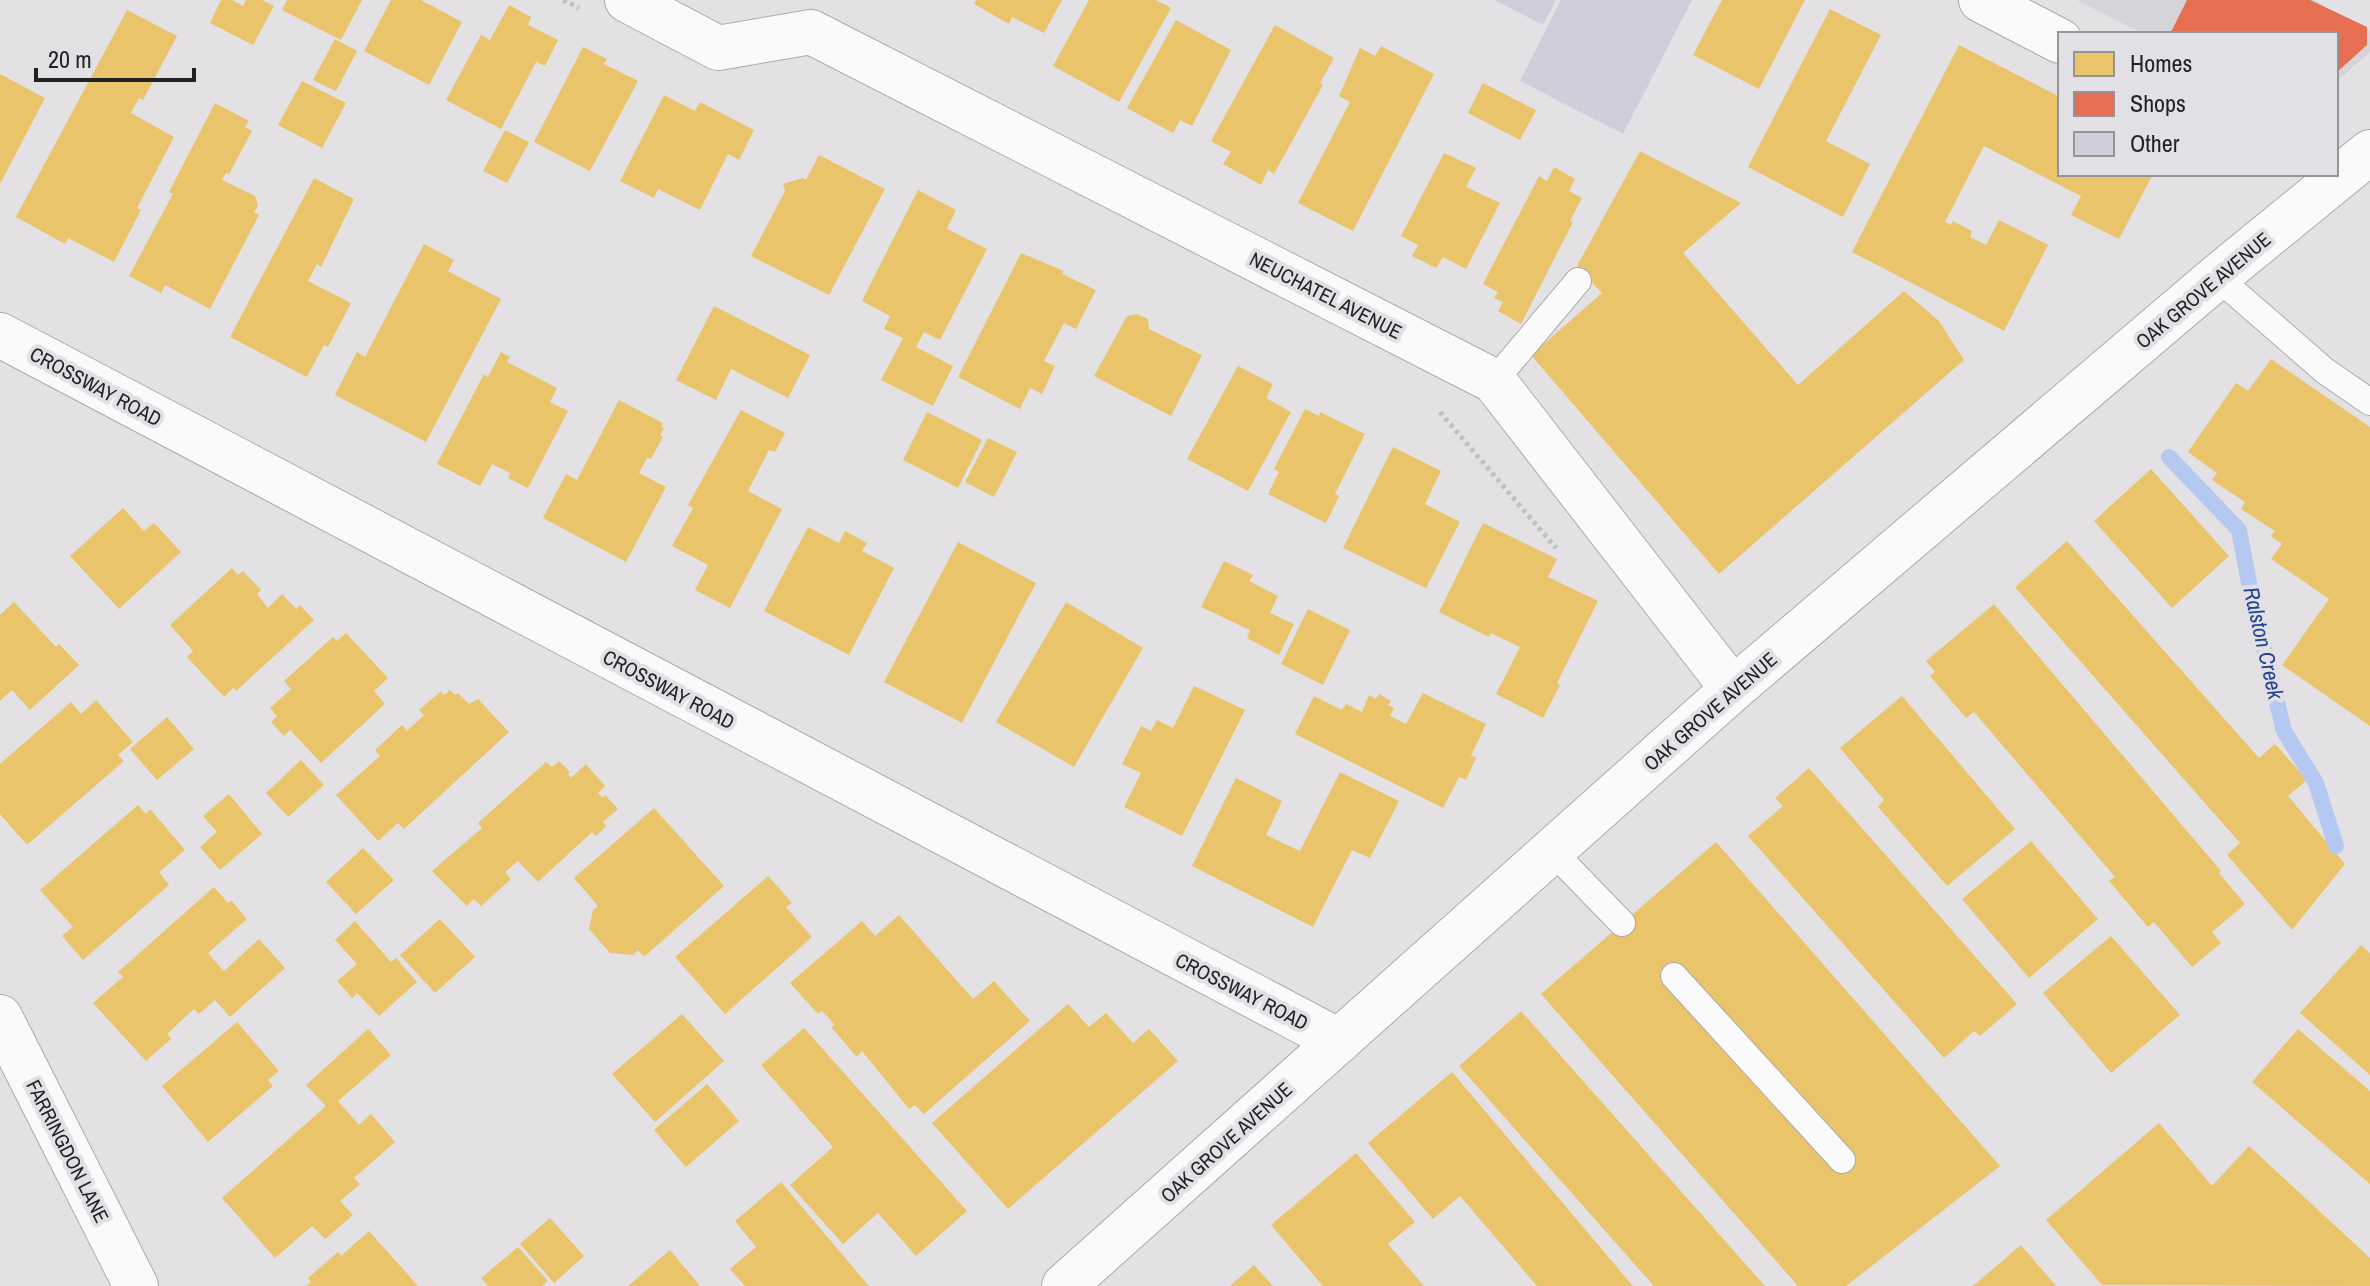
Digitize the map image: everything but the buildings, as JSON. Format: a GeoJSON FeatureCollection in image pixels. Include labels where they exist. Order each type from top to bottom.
{"type":"FeatureCollection","features":[{"type":"Feature","properties":{"kind":"street"},"geometry":{"type":"LineString","coordinates":[[1981,0],[2058,40]]}},
{"type":"Feature","properties":{"kind":"street"},"geometry":{"type":"LineString","coordinates":[[609,7],[718,48],[818,16]]}},
{"type":"Feature","properties":{"kind":"street","name":"NEUCHATEL AVENUE"},"geometry":{"type":"LineString","coordinates":[[818,16],[1494,381],[1733,689]]}},
{"type":"Feature","properties":{"kind":"street","name":"OAK GROVE AVENUE"},"geometry":{"type":"LineString","coordinates":[[2338,171],[2370,152]]}},
{"type":"Feature","properties":{"kind":"street","name":"OAK GROVE AVENUE"},"geometry":{"type":"LineString","coordinates":[[1064,1286],[1733,689],[2217,277],[2324,179]]}},
{"type":"Feature","properties":{"kind":"street","name":"CROSSWAY ROAD"},"geometry":{"type":"LineString","coordinates":[[0,335],[1339,1041]]}},
{"type":"Feature","properties":{"kind":"street","name":"FARRINGDON LANE"},"geometry":{"type":"LineString","coordinates":[[0,1017],[136,1286]]}},
{"type":"Feature","properties":{"kind":"lane"},"geometry":{"type":"LineString","coordinates":[[2217,277],[2325,371],[2370,402]]}},
{"type":"Feature","properties":{"kind":"lane"},"geometry":{"type":"LineString","coordinates":[[1494,381],[1578,281]]}},
{"type":"Feature","properties":{"kind":"lane"},"geometry":{"type":"LineString","coordinates":[[1552,851],[1622,923]]}},
{"type":"Feature","properties":{"kind":"lane"},"geometry":{"type":"LineString","coordinates":[[1674,976],[1842,1160]]}},
{"type":"Feature","properties":{"kind":"path"},"geometry":{"type":"LineString","coordinates":[[563,0],[609,7]]}},
{"type":"Feature","properties":{"kind":"path"},"geometry":{"type":"LineString","coordinates":[[1428,406],[1442,413],[1564,558]]}},
{"type":"Feature","properties":{"kind":"shaded area"},"geometry":{"type":"Polygon","coordinates":[[[2077,0],[2314,0],[2370,31],[2370,52],[2338,80],[2338,32],[2139,32],[2077,0]]]}},
{"type":"Feature","properties":{"kind":"waterway","name":"Ralston Creek"},"geometry":{"type":"LineString","coordinates":[[2169,457],[2239,530],[2253,604],[2284,731],[2316,783],[2336,846]]}}]}
